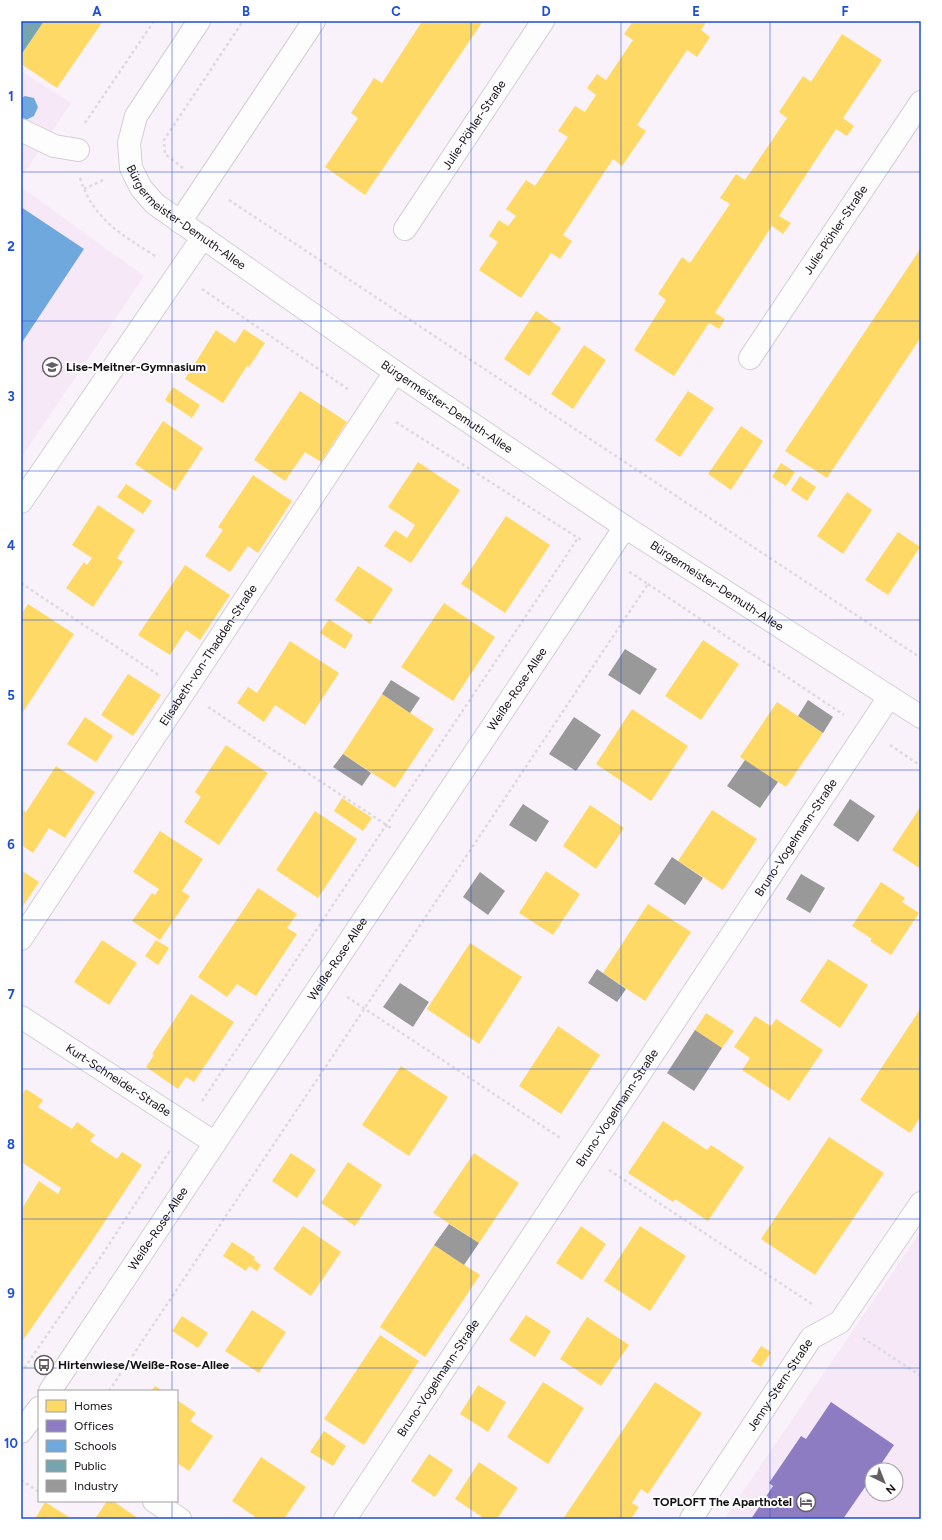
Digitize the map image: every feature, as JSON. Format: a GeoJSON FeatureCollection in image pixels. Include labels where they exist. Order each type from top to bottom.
{"type":"FeatureCollection","features":[{"type":"Feature","properties":{"kind":"street","name":"Bürgermeister-Demuth-Allee"},"geometry":{"type":"LineString","coordinates":[[199,21],[136,116],[129,143],[131,168],[141,188],[155,204],[395,372],[625,527],[921,717]]}},
{"type":"Feature","properties":{"kind":"street"},"geometry":{"type":"LineString","coordinates":[[180,222],[314,21]]}},
{"type":"Feature","properties":{"kind":"street","name":"Julie-Pöhler-Straße"},"geometry":{"type":"LineString","coordinates":[[405,229],[543,21]]}},
{"type":"Feature","properties":{"kind":"street","name":"Julie-Pöhler-Straße"},"geometry":{"type":"LineString","coordinates":[[750,358],[921,102]]}},
{"type":"Feature","properties":{"kind":"street"},"geometry":{"type":"LineString","coordinates":[[21,130],[54,146],[78,150]]}},
{"type":"Feature","properties":{"kind":"street"},"geometry":{"type":"LineString","coordinates":[[21,502],[203,237]]}},
{"type":"Feature","properties":{"kind":"street","name":"Elisabeth-von-Thadden-Straße"},"geometry":{"type":"LineString","coordinates":[[21,939],[183,691],[395,372]]}},
{"type":"Feature","properties":{"kind":"street","name":"Weiße-Rose-Allee"},"geometry":{"type":"LineString","coordinates":[[51,1390],[625,527]]}},
{"type":"Feature","properties":{"kind":"street","name":"Bruno-Vogelmann-Straße"},"geometry":{"type":"LineString","coordinates":[[345,1519],[889,697]]}},
{"type":"Feature","properties":{"kind":"street","name":"Kurt-Schneider-Straße"},"geometry":{"type":"LineString","coordinates":[[21,1017],[215,1143]]}},
{"type":"Feature","properties":{"kind":"street","name":"Jenny-Stern-Straße"},"geometry":{"type":"LineString","coordinates":[[691,1519],[811,1338],[840,1322],[921,1203]]}},
{"type":"Feature","properties":{"kind":"street"},"geometry":{"type":"LineString","coordinates":[[155,1502],[180,1519]]}},
{"type":"Feature","properties":{"kind":"path"},"geometry":{"type":"LineString","coordinates":[[154,21],[85,123],[78,150],[78,169],[84,189],[96,210],[113,228],[372,406],[606,556],[921,766]]}},
{"type":"Feature","properties":{"kind":"path"},"geometry":{"type":"LineString","coordinates":[[243,21],[164,140],[165,154],[206,185],[921,658]]}},
{"type":"Feature","properties":{"kind":"path"},"geometry":{"type":"LineString","coordinates":[[21,1373],[102,1255],[186,1125],[578,538]]}},
{"type":"Feature","properties":{"kind":"path"},"geometry":{"type":"LineString","coordinates":[[21,583],[414,844]]}},
{"type":"Feature","properties":{"kind":"path"},"geometry":{"type":"LineString","coordinates":[[110,1390],[648,584]]}},
{"type":"Feature","properties":{"kind":"path"},"geometry":{"type":"LineString","coordinates":[[322,982],[365,1008],[921,1376]]}},
{"type":"Feature","properties":{"kind":"path"},"geometry":{"type":"LineString","coordinates":[[21,1480],[38,1491]]}},
{"type":"Feature","properties":{"kind":"shaded area"},"geometry":{"type":"Polygon","coordinates":[[[21,71],[71,103],[21,178],[21,71]]]}},
{"type":"Feature","properties":{"kind":"shaded area","name":"Lise-Meitner-Gymnasium"},"geometry":{"type":"Polygon","coordinates":[[[21,187],[144,276],[21,458],[21,187]]]}},
{"type":"Feature","properties":{"kind":"shaded area"},"geometry":{"type":"Polygon","coordinates":[[[921,1231],[921,1519],[724,1519],[921,1231]]]}},
{"type":"Feature","properties":{"kind":"building: Homes"},"geometry":{"type":"Polygon","coordinates":[[[44,21],[103,21],[57,88],[21,64],[21,55],[44,21]]]}},
{"type":"Feature","properties":{"kind":"building: Homes"},"geometry":{"type":"Polygon","coordinates":[[[418,21],[483,21],[365,195],[325,167],[358,118],[351,113],[374,78],[382,83],[421,23],[418,21]]]}},
{"type":"Feature","properties":{"kind":"building: Homes"},"geometry":{"type":"Polygon","coordinates":[[[633,21],[707,21],[701,30],[710,37],[697,57],[687,50],[637,125],[646,131],[622,166],[613,159],[563,235],[572,241],[560,259],[551,253],[521,298],[479,270],[498,242],[489,236],[499,220],[508,226],[516,216],[506,209],[526,180],[535,186],[568,137],[558,131],[575,106],[585,112],[596,95],[587,88],[597,74],[606,80],[633,40],[624,34],[633,21]]]}},
{"type":"Feature","properties":{"kind":"building: Homes"},"geometry":{"type":"Polygon","coordinates":[[[842,34],[882,60],[843,118],[854,126],[847,136],[836,129],[779,216],[791,223],[783,234],[772,226],[715,313],[725,319],[719,329],[709,323],[674,376],[634,350],[666,300],[658,294],[682,257],[690,263],[730,204],[720,198],[736,174],[745,180],[787,118],[779,112],[803,76],[811,82],[842,34]]]}},
{"type":"Feature","properties":{"kind":"building: Homes"},"geometry":{"type":"Polygon","coordinates":[[[921,248],[921,337],[827,478],[785,451],[921,248]]]}},
{"type":"Feature","properties":{"kind":"building: Homes"},"geometry":{"type":"Polygon","coordinates":[[[536,311],[561,328],[529,376],[504,359],[536,311]]]}},
{"type":"Feature","properties":{"kind":"building: Homes"},"geometry":{"type":"Polygon","coordinates":[[[244,329],[265,343],[249,367],[247,366],[223,403],[185,379],[216,330],[235,343],[244,329]]]}},
{"type":"Feature","properties":{"kind":"building: Homes"},"geometry":{"type":"Polygon","coordinates":[[[584,345],[606,360],[573,409],[551,394],[584,345]]]}},
{"type":"Feature","properties":{"kind":"building: Homes"},"geometry":{"type":"Polygon","coordinates":[[[173,387],[200,405],[192,418],[165,400],[173,387]]]}},
{"type":"Feature","properties":{"kind":"building: Homes"},"geometry":{"type":"Polygon","coordinates":[[[300,391],[347,422],[321,462],[305,452],[285,481],[254,460],[300,391]]]}},
{"type":"Feature","properties":{"kind":"building: Homes"},"geometry":{"type":"Polygon","coordinates":[[[688,391],[714,408],[680,457],[655,440],[688,391]]]}},
{"type":"Feature","properties":{"kind":"building: Homes"},"geometry":{"type":"Polygon","coordinates":[[[163,421],[203,448],[175,491],[135,464],[163,421]]]}},
{"type":"Feature","properties":{"kind":"building: Homes"},"geometry":{"type":"Polygon","coordinates":[[[741,426],[763,441],[731,490],[708,474],[741,426]]]}},
{"type":"Feature","properties":{"kind":"building: Homes"},"geometry":{"type":"Polygon","coordinates":[[[418,462],[460,490],[411,563],[384,546],[395,530],[407,538],[415,525],[388,507],[418,462]]]}},
{"type":"Feature","properties":{"kind":"building: Homes"},"geometry":{"type":"Polygon","coordinates":[[[781,463],[795,472],[786,486],[772,477],[781,463]]]}},
{"type":"Feature","properties":{"kind":"building: Homes"},"geometry":{"type":"Polygon","coordinates":[[[253,475],[292,501],[258,553],[248,546],[230,572],[205,556],[223,530],[218,527],[253,475]]]}},
{"type":"Feature","properties":{"kind":"building: Homes"},"geometry":{"type":"Polygon","coordinates":[[[800,476],[816,487],[807,501],[791,490],[800,476]]]}},
{"type":"Feature","properties":{"kind":"building: Homes"},"geometry":{"type":"Polygon","coordinates":[[[126,484],[152,501],[143,514],[117,497],[126,484]]]}},
{"type":"Feature","properties":{"kind":"building: Homes"},"geometry":{"type":"Polygon","coordinates":[[[847,492],[872,510],[843,554],[817,536],[847,492]]]}},
{"type":"Feature","properties":{"kind":"building: Homes"},"geometry":{"type":"Polygon","coordinates":[[[98,505],[135,530],[117,558],[123,562],[93,607],[66,588],[84,562],[87,565],[92,558],[72,545],[98,505]]]}},
{"type":"Feature","properties":{"kind":"building: Homes"},"geometry":{"type":"Polygon","coordinates":[[[506,516],[550,545],[505,613],[461,584],[506,516]]]}},
{"type":"Feature","properties":{"kind":"building: Homes"},"geometry":{"type":"Polygon","coordinates":[[[898,532],[920,547],[888,595],[865,580],[898,532]]]}},
{"type":"Feature","properties":{"kind":"building: Homes"},"geometry":{"type":"Polygon","coordinates":[[[185,565],[230,595],[200,640],[186,630],[170,655],[138,635],[185,565]]]}},
{"type":"Feature","properties":{"kind":"building: Homes"},"geometry":{"type":"Polygon","coordinates":[[[358,566],[393,589],[370,624],[335,600],[358,566]]]}},
{"type":"Feature","properties":{"kind":"building: Homes"},"geometry":{"type":"Polygon","coordinates":[[[444,603],[495,637],[453,701],[401,667],[444,603]]]}},
{"type":"Feature","properties":{"kind":"building: Homes"},"geometry":{"type":"Polygon","coordinates":[[[28,604],[74,634],[23,712],[21,710],[21,615],[28,604]]]}},
{"type":"Feature","properties":{"kind":"building: Homes"},"geometry":{"type":"Polygon","coordinates":[[[329,619],[353,635],[345,649],[320,633],[329,619]]]}},
{"type":"Feature","properties":{"kind":"building: Homes"},"geometry":{"type":"Polygon","coordinates":[[[703,640],[739,664],[701,720],[665,696],[703,640]]]}},
{"type":"Feature","properties":{"kind":"building: Homes"},"geometry":{"type":"Polygon","coordinates":[[[290,641],[339,673],[305,725],[275,705],[264,722],[237,703],[248,687],[257,693],[290,641]]]}},
{"type":"Feature","properties":{"kind":"building: Homes"},"geometry":{"type":"Polygon","coordinates":[[[128,674],[161,695],[133,736],[101,715],[128,674]]]}},
{"type":"Feature","properties":{"kind":"building: Homes"},"geometry":{"type":"Polygon","coordinates":[[[382,694],[434,729],[395,788],[343,754],[382,694]]]}},
{"type":"Feature","properties":{"kind":"building: Homes"},"geometry":{"type":"Polygon","coordinates":[[[777,702],[823,733],[786,787],[740,757],[777,702]]]}},
{"type":"Feature","properties":{"kind":"building: Homes"},"geometry":{"type":"Polygon","coordinates":[[[632,709],[688,746],[651,801],[596,764],[632,709]]]}},
{"type":"Feature","properties":{"kind":"building: Homes"},"geometry":{"type":"Polygon","coordinates":[[[85,717],[113,736],[96,762],[67,744],[85,717]]]}},
{"type":"Feature","properties":{"kind":"building: Homes"},"geometry":{"type":"Polygon","coordinates":[[[226,745],[268,773],[219,845],[184,822],[201,797],[195,792],[226,745]]]}},
{"type":"Feature","properties":{"kind":"building: Homes"},"geometry":{"type":"Polygon","coordinates":[[[56,766],[95,792],[65,838],[49,828],[33,853],[21,845],[21,809],[26,812],[56,766]]]}},
{"type":"Feature","properties":{"kind":"building: Homes"},"geometry":{"type":"Polygon","coordinates":[[[342,798],[372,818],[363,831],[334,811],[342,798]]]}},
{"type":"Feature","properties":{"kind":"building: Homes"},"geometry":{"type":"Polygon","coordinates":[[[590,805],[624,828],[596,869],[563,846],[590,805]]]}},
{"type":"Feature","properties":{"kind":"building: Homes"},"geometry":{"type":"Polygon","coordinates":[[[921,806],[921,869],[892,850],[921,806]]]}},
{"type":"Feature","properties":{"kind":"building: Homes"},"geometry":{"type":"Polygon","coordinates":[[[712,810],[757,839],[723,890],[678,861],[712,810]]]}},
{"type":"Feature","properties":{"kind":"building: Homes"},"geometry":{"type":"Polygon","coordinates":[[[315,811],[357,839],[318,898],[276,870],[315,811]]]}},
{"type":"Feature","properties":{"kind":"building: Homes"},"geometry":{"type":"Polygon","coordinates":[[[160,831],[203,859],[182,891],[190,896],[160,940],[132,921],[152,893],[155,895],[159,889],[133,872],[160,831]]]}},
{"type":"Feature","properties":{"kind":"building: Homes"},"geometry":{"type":"Polygon","coordinates":[[[21,870],[39,882],[21,909],[21,870]]]}},
{"type":"Feature","properties":{"kind":"building: Homes"},"geometry":{"type":"Polygon","coordinates":[[[546,871],[580,894],[553,935],[519,913],[546,871]]]}},
{"type":"Feature","properties":{"kind":"building: Homes"},"geometry":{"type":"Polygon","coordinates":[[[881,882],[905,898],[902,902],[919,913],[891,955],[870,941],[872,939],[852,926],[881,882]]]}},
{"type":"Feature","properties":{"kind":"building: Homes"},"geometry":{"type":"Polygon","coordinates":[[[258,888],[297,914],[287,928],[297,934],[256,996],[237,984],[227,997],[198,977],[258,888]]]}},
{"type":"Feature","properties":{"kind":"building: Homes"},"geometry":{"type":"Polygon","coordinates":[[[648,904],[691,932],[645,1001],[603,973],[648,904]]]}},
{"type":"Feature","properties":{"kind":"building: Homes"},"geometry":{"type":"Polygon","coordinates":[[[102,940],[137,963],[109,1005],[74,982],[102,940]]]}},
{"type":"Feature","properties":{"kind":"building: Homes"},"geometry":{"type":"Polygon","coordinates":[[[156,940],[169,948],[158,965],[145,956],[156,940]]]}},
{"type":"Feature","properties":{"kind":"building: Homes"},"geometry":{"type":"Polygon","coordinates":[[[470,943],[522,977],[479,1044],[427,1009],[470,943]]]}},
{"type":"Feature","properties":{"kind":"building: Homes"},"geometry":{"type":"Polygon","coordinates":[[[828,959],[868,985],[840,1028],[800,1001],[828,959]]]}},
{"type":"Feature","properties":{"kind":"building: Homes"},"geometry":{"type":"Polygon","coordinates":[[[191,994],[234,1022],[194,1082],[186,1077],[178,1089],[146,1067],[154,1055],[152,1054],[191,994]]]}},
{"type":"Feature","properties":{"kind":"building: Homes"},"geometry":{"type":"Polygon","coordinates":[[[921,1008],[921,1116],[910,1133],[860,1100],[921,1008]]]}},
{"type":"Feature","properties":{"kind":"building: Homes"},"geometry":{"type":"Polygon","coordinates":[[[706,1013],[734,1031],[722,1048],[695,1030],[706,1013]]]}},
{"type":"Feature","properties":{"kind":"building: Homes"},"geometry":{"type":"Polygon","coordinates":[[[755,1016],[771,1026],[776,1019],[823,1050],[789,1101],[742,1070],[750,1058],[734,1047],[755,1016]]]}},
{"type":"Feature","properties":{"kind":"building: Homes"},"geometry":{"type":"Polygon","coordinates":[[[558,1026],[600,1055],[561,1114],[519,1086],[558,1026]]]}},
{"type":"Feature","properties":{"kind":"building: Homes"},"geometry":{"type":"Polygon","coordinates":[[[401,1066],[448,1097],[409,1156],[362,1125],[401,1066]]]}},
{"type":"Feature","properties":{"kind":"building: Homes"},"geometry":{"type":"Polygon","coordinates":[[[26,1089],[43,1100],[38,1107],[72,1129],[77,1122],[95,1135],[90,1141],[117,1159],[122,1152],[142,1165],[92,1241],[21,1343],[21,1210],[39,1181],[58,1194],[61,1188],[21,1162],[21,1096],[26,1089]]]}},
{"type":"Feature","properties":{"kind":"building: Homes"},"geometry":{"type":"Polygon","coordinates":[[[663,1121],[707,1150],[711,1145],[744,1167],[708,1221],[675,1199],[673,1202],[628,1173],[663,1121]]]}},
{"type":"Feature","properties":{"kind":"building: Homes"},"geometry":{"type":"Polygon","coordinates":[[[829,1137],[884,1173],[815,1275],[761,1239],[829,1137]]]}},
{"type":"Feature","properties":{"kind":"building: Homes"},"geometry":{"type":"Polygon","coordinates":[[[291,1153],[316,1170],[297,1198],[272,1181],[291,1153]]]}},
{"type":"Feature","properties":{"kind":"building: Homes"},"geometry":{"type":"Polygon","coordinates":[[[474,1153],[519,1183],[479,1243],[433,1213],[474,1153]]]}},
{"type":"Feature","properties":{"kind":"building: Homes"},"geometry":{"type":"Polygon","coordinates":[[[348,1162],[382,1185],[355,1226],[321,1203],[348,1162]]]}},
{"type":"Feature","properties":{"kind":"building: Homes"},"geometry":{"type":"Polygon","coordinates":[[[303,1226],[341,1252],[311,1296],[273,1269],[303,1226]]]}},
{"type":"Feature","properties":{"kind":"building: Homes"},"geometry":{"type":"Polygon","coordinates":[[[581,1226],[606,1244],[582,1280],[556,1263],[581,1226]]]}},
{"type":"Feature","properties":{"kind":"building: Homes"},"geometry":{"type":"Polygon","coordinates":[[[640,1226],[686,1256],[650,1311],[604,1281],[640,1226]]]}},
{"type":"Feature","properties":{"kind":"building: Homes"},"geometry":{"type":"Polygon","coordinates":[[[232,1242],[255,1257],[254,1260],[261,1265],[257,1271],[249,1266],[246,1271],[223,1256],[232,1242]]]}},
{"type":"Feature","properties":{"kind":"building: Homes"},"geometry":{"type":"Polygon","coordinates":[[[434,1245],[480,1275],[425,1357],[380,1327],[434,1245]]]}},
{"type":"Feature","properties":{"kind":"building: Homes"},"geometry":{"type":"Polygon","coordinates":[[[252,1310],[286,1332],[259,1373],[225,1351],[252,1310]]]}},
{"type":"Feature","properties":{"kind":"building: Homes"},"geometry":{"type":"Polygon","coordinates":[[[526,1315],[551,1331],[535,1357],[509,1340],[526,1315]]]}},
{"type":"Feature","properties":{"kind":"building: Homes"},"geometry":{"type":"Polygon","coordinates":[[[182,1316],[208,1333],[198,1348],[172,1331],[182,1316]]]}},
{"type":"Feature","properties":{"kind":"building: Homes"},"geometry":{"type":"Polygon","coordinates":[[[587,1317],[629,1345],[601,1386],[560,1359],[587,1317]]]}},
{"type":"Feature","properties":{"kind":"building: Homes"},"geometry":{"type":"Polygon","coordinates":[[[380,1335],[419,1361],[364,1445],[324,1419],[380,1335]]]}},
{"type":"Feature","properties":{"kind":"building: Homes"},"geometry":{"type":"Polygon","coordinates":[[[761,1346],[771,1352],[761,1367],[751,1361],[761,1346]]]}},
{"type":"Feature","properties":{"kind":"building: Homes"},"geometry":{"type":"Polygon","coordinates":[[[543,1382],[584,1408],[548,1464],[507,1437],[543,1382]]]}},
{"type":"Feature","properties":{"kind":"building: Homes"},"geometry":{"type":"Polygon","coordinates":[[[655,1382],[702,1413],[648,1494],[641,1489],[632,1503],[639,1507],[631,1519],[563,1519],[655,1382]]]}},
{"type":"Feature","properties":{"kind":"building: Homes"},"geometry":{"type":"Polygon","coordinates":[[[478,1385],[506,1402],[488,1432],[460,1414],[478,1385]]]}},
{"type":"Feature","properties":{"kind":"building: Homes"},"geometry":{"type":"Polygon","coordinates":[[[155,1386],[161,1390],[152,1390],[155,1386]]]}},
{"type":"Feature","properties":{"kind":"building: Homes"},"geometry":{"type":"Polygon","coordinates":[[[178,1401],[196,1413],[190,1421],[213,1436],[189,1471],[178,1464],[178,1401]]]}},
{"type":"Feature","properties":{"kind":"building: Homes"},"geometry":{"type":"Polygon","coordinates":[[[324,1431],[346,1446],[333,1466],[310,1452],[324,1431]]]}},
{"type":"Feature","properties":{"kind":"building: Homes"},"geometry":{"type":"Polygon","coordinates":[[[429,1454],[453,1470],[435,1497],[411,1481],[429,1454]]]}},
{"type":"Feature","properties":{"kind":"building: Homes"},"geometry":{"type":"Polygon","coordinates":[[[261,1457],[306,1487],[284,1519],[258,1519],[232,1501],[261,1457]]]}},
{"type":"Feature","properties":{"kind":"building: Homes"},"geometry":{"type":"Polygon","coordinates":[[[479,1462],[518,1488],[497,1519],[485,1519],[455,1499],[479,1462]]]}},
{"type":"Feature","properties":{"kind":"building: Homes"},"geometry":{"type":"Polygon","coordinates":[[[45,1502],[72,1519],[35,1519],[45,1502]]]}},
{"type":"Feature","properties":{"kind":"building: Homes"},"geometry":{"type":"Polygon","coordinates":[[[106,1502],[114,1502],[139,1519],[95,1519],[106,1502]]]}},
{"type":"Feature","properties":{"kind":"building: Offices"},"geometry":{"type":"Polygon","coordinates":[[[831,1402],[894,1445],[882,1462],[864,1462],[864,1489],[843,1519],[751,1519],[773,1486],[769,1483],[801,1436],[806,1439],[831,1402]]]}},
{"type":"Feature","properties":{"kind":"building: Schools"},"geometry":{"type":"Polygon","coordinates":[[[25,96],[34,98],[38,107],[34,116],[26,120],[21,118],[21,98],[25,96]]]}},
{"type":"Feature","properties":{"kind":"building: Schools"},"geometry":{"type":"Polygon","coordinates":[[[21,207],[84,249],[21,344],[21,207]]]}},
{"type":"Feature","properties":{"kind":"building: Public"},"geometry":{"type":"Polygon","coordinates":[[[21,21],[44,21],[21,55],[21,21]]]}},
{"type":"Feature","properties":{"kind":"building: Industry"},"geometry":{"type":"Polygon","coordinates":[[[625,649],[657,669],[640,695],[608,675],[625,649]]]}},
{"type":"Feature","properties":{"kind":"building: Industry"},"geometry":{"type":"Polygon","coordinates":[[[391,680],[420,698],[410,713],[382,694],[391,680]]]}},
{"type":"Feature","properties":{"kind":"building: Industry"},"geometry":{"type":"Polygon","coordinates":[[[808,700],[833,717],[823,733],[798,716],[808,700]]]}},
{"type":"Feature","properties":{"kind":"building: Industry"},"geometry":{"type":"Polygon","coordinates":[[[574,717],[601,735],[576,771],[549,754],[574,717]]]}},
{"type":"Feature","properties":{"kind":"building: Industry"},"geometry":{"type":"Polygon","coordinates":[[[343,754],[371,773],[362,786],[333,767],[343,754]]]}},
{"type":"Feature","properties":{"kind":"building: Industry"},"geometry":{"type":"Polygon","coordinates":[[[745,760],[778,782],[760,808],[727,786],[745,760]]]}},
{"type":"Feature","properties":{"kind":"building: Industry"},"geometry":{"type":"Polygon","coordinates":[[[850,799],[875,816],[858,842],[833,825],[850,799]]]}},
{"type":"Feature","properties":{"kind":"building: Industry"},"geometry":{"type":"Polygon","coordinates":[[[523,804],[549,821],[536,842],[509,825],[523,804]]]}},
{"type":"Feature","properties":{"kind":"building: Industry"},"geometry":{"type":"Polygon","coordinates":[[[672,857],[703,878],[685,905],[654,884],[672,857]]]}},
{"type":"Feature","properties":{"kind":"building: Industry"},"geometry":{"type":"Polygon","coordinates":[[[480,872],[505,891],[488,915],[463,897],[480,872]]]}},
{"type":"Feature","properties":{"kind":"building: Industry"},"geometry":{"type":"Polygon","coordinates":[[[801,874],[825,888],[810,913],[786,899],[801,874]]]}},
{"type":"Feature","properties":{"kind":"building: Industry"},"geometry":{"type":"Polygon","coordinates":[[[597,969],[626,989],[617,1002],[588,983],[597,969]]]}},
{"type":"Feature","properties":{"kind":"building: Industry"},"geometry":{"type":"Polygon","coordinates":[[[400,983],[429,1002],[413,1027],[383,1007],[400,983]]]}},
{"type":"Feature","properties":{"kind":"building: Industry"},"geometry":{"type":"Polygon","coordinates":[[[695,1030],[722,1048],[694,1091],[667,1073],[695,1030]]]}},
{"type":"Feature","properties":{"kind":"building: Industry"},"geometry":{"type":"Polygon","coordinates":[[[449,1224],[479,1243],[464,1265],[434,1245],[449,1224]]]}},
{"type":"Feature","properties":{"kind":"place","name":"Lise-Meitner-Gymnasium"},"geometry":{"type":"Point","coordinates":[52,367]}},
{"type":"Feature","properties":{"kind":"place","name":"Hirtenwiese/Weiße-Rose-Allee"},"geometry":{"type":"Point","coordinates":[44,1365]}},
{"type":"Feature","properties":{"kind":"place","name":"TOPLOFT The Aparthotel"},"geometry":{"type":"Point","coordinates":[806,1502]}}]}
